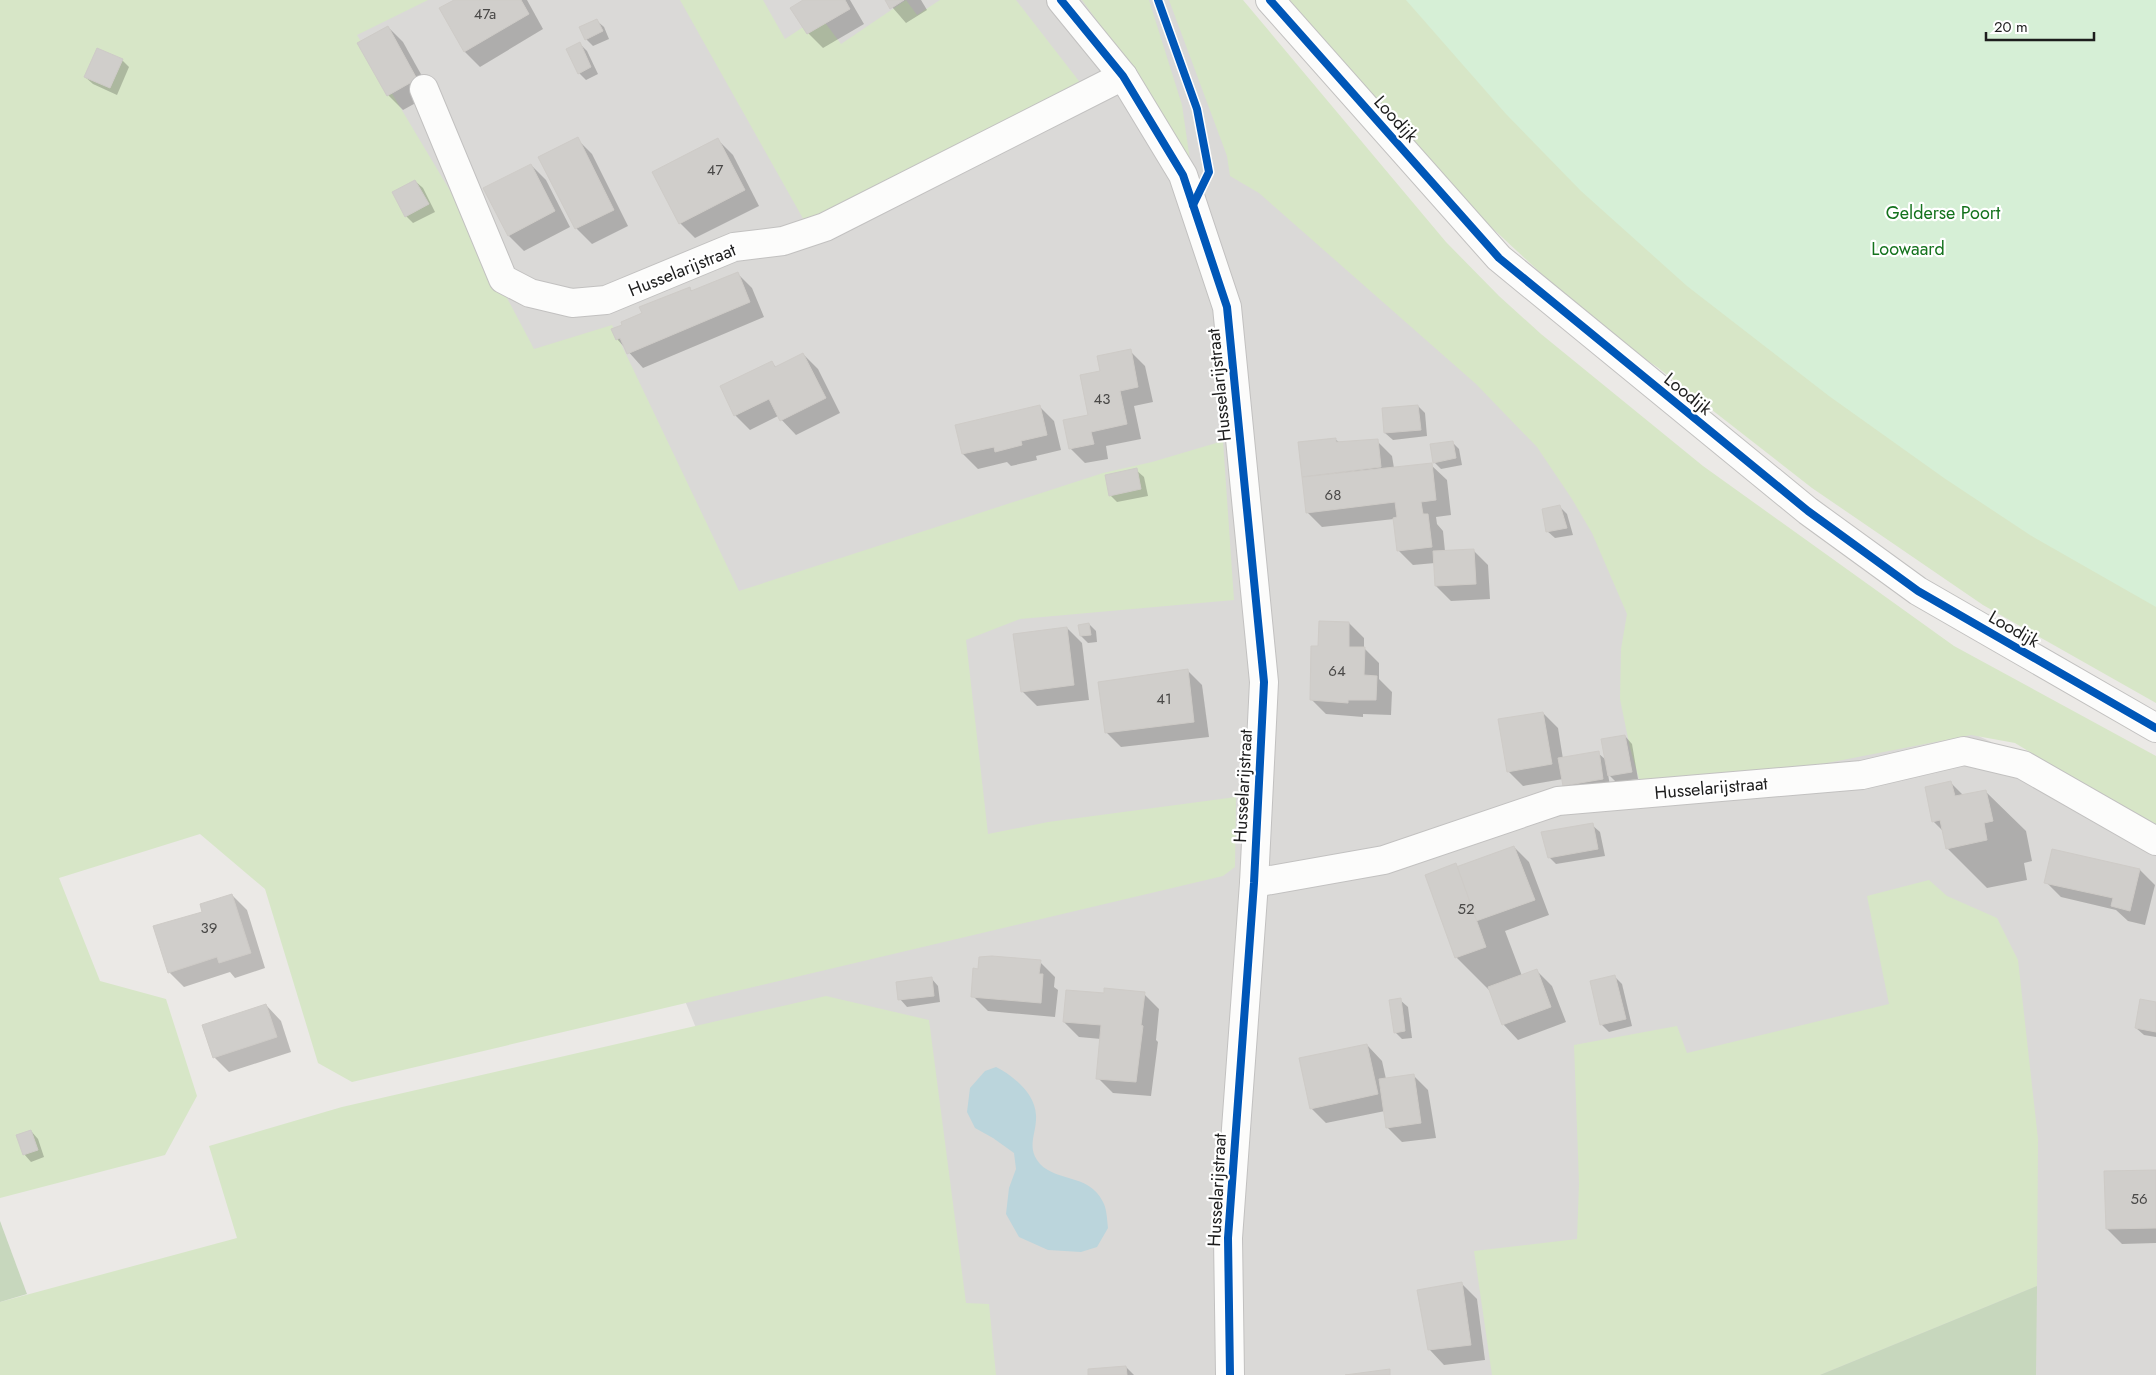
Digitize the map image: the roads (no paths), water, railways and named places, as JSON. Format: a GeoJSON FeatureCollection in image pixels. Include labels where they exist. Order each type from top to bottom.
{"type":"FeatureCollection","features":[{"type":"Feature","properties":{"kind":"street","name":"Husselarijstraat"},"geometry":{"type":"LineString","coordinates":[[1061,0],[1123,76],[1183,175],[1227,307],[1264,682],[1254,883],[1228,1238],[1230,1375]]}},
{"type":"Feature","properties":{"kind":"street","name":"Loodijk"},"geometry":{"type":"LineString","coordinates":[[1270,0],[1499,258],[1808,511],[1918,591],[2156,728]]}},
{"type":"Feature","properties":{"kind":"street","name":"Husselarijstraat"},"geometry":{"type":"LineString","coordinates":[[424,90],[503,279],[530,293],[572,303],[606,300],[734,247],[783,241],[825,226],[1123,76]]}},
{"type":"Feature","properties":{"kind":"street","name":"Husselarijstraat"},"geometry":{"type":"LineString","coordinates":[[1254,883],[1384,860],[1558,801],[1862,775],[1964,751],[2022,765],[2156,841]]}},
{"type":"Feature","properties":{"kind":"water"},"geometry":{"type":"Polygon","coordinates":[[[996,1067],[1010,1075],[1022,1086],[1032,1100],[1036,1115],[1033,1149],[1037,1160],[1052,1172],[1089,1186],[1103,1202],[1108,1228],[1097,1247],[1081,1252],[1048,1250],[1019,1237],[1006,1214],[1009,1188],[1016,1169],[1014,1153],[975,1128],[967,1112],[970,1088],[985,1071],[996,1067]]]}},
{"type":"Feature","properties":{"kind":"park label","name":"Gelderse Poort"},"geometry":{"type":"Point","coordinates":[1943,213]}},
{"type":"Feature","properties":{"kind":"park label","name":"Loowaard"},"geometry":{"type":"Point","coordinates":[1908,249]}}]}
